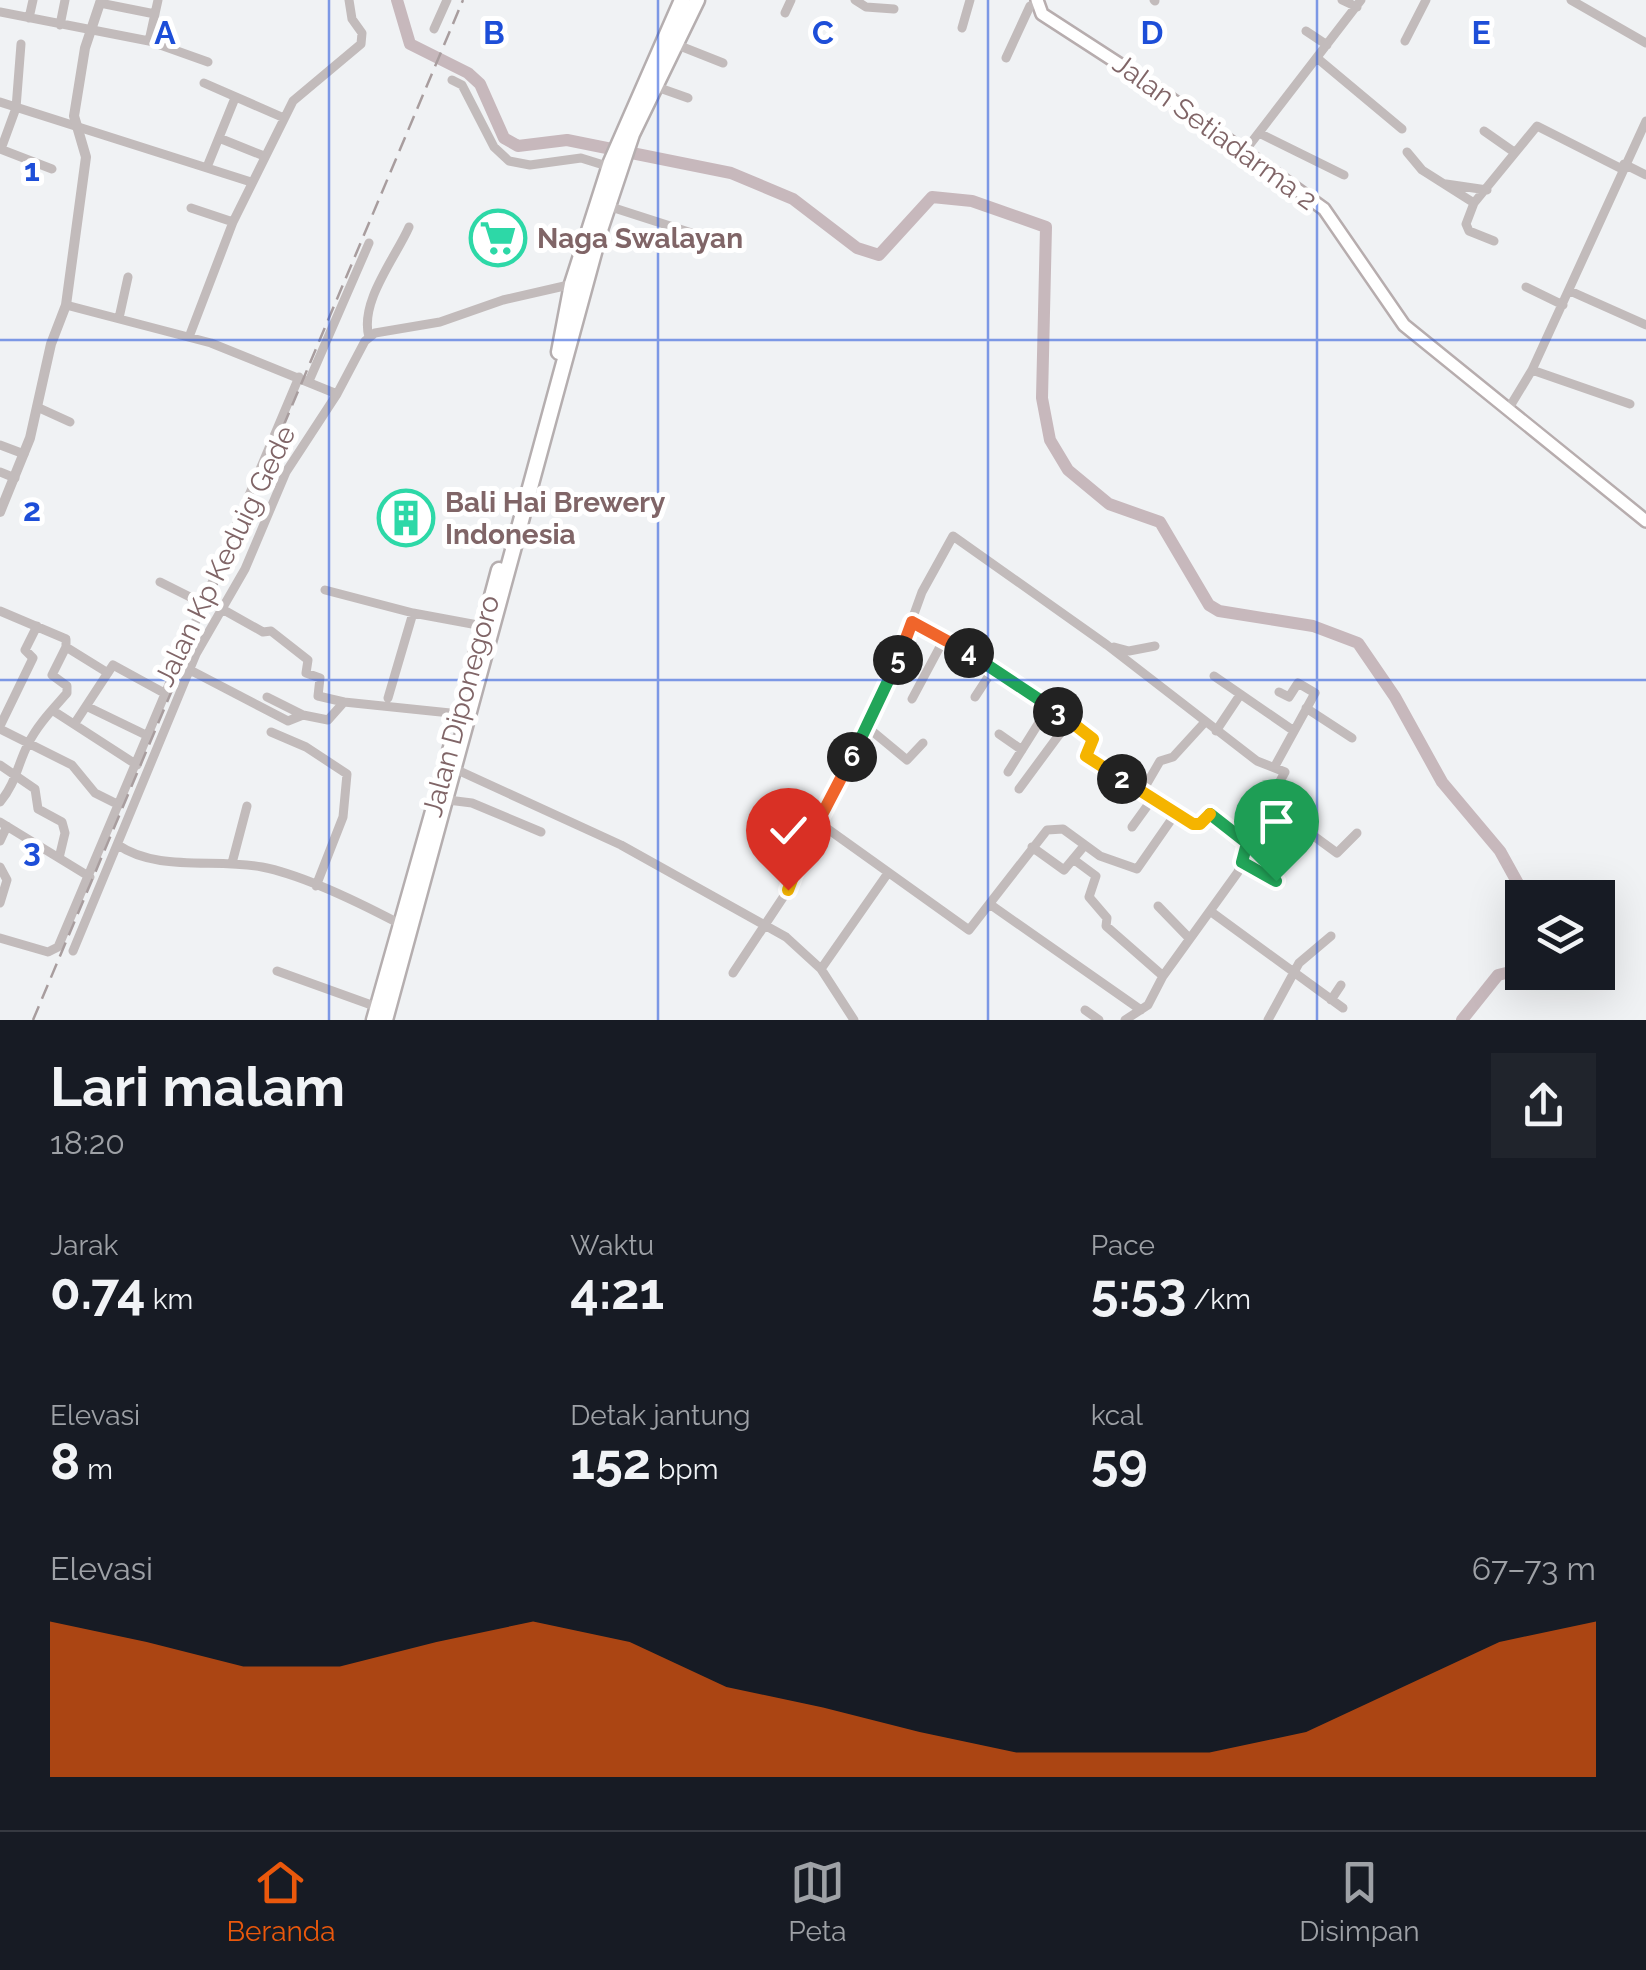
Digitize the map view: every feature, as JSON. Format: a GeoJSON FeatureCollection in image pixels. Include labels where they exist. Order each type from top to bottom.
{"type":"FeatureCollection","features":[{"type":"Feature","properties":{"kind":"highway"},"geometry":{"type":"LineString","coordinates":[[629,129],[682,0]]}},
{"type":"Feature","properties":{"kind":"highway"},"geometry":{"type":"LineString","coordinates":[[629,129],[697,0]]}},
{"type":"Feature","properties":{"kind":"highway","name":"Jalan Diponegoro"},"geometry":{"type":"LineString","coordinates":[[450,767],[483,626],[561,347],[614,164],[629,129]]}},
{"type":"Feature","properties":{"kind":"highway","name":"Jalan Diponegoro"},"geometry":{"type":"LineString","coordinates":[[378,1016],[450,767],[579,286]]}},
{"type":"Feature","properties":{"kind":"highway","name":"Jalan Diponegoro"},"geometry":{"type":"LineString","coordinates":[[378,1016],[400,924],[441,799]]}},
{"type":"Feature","properties":{"kind":"main road","name":"Jalan Setiadarma 2"},"geometry":{"type":"LineString","coordinates":[[1035,5],[1329,214],[1359,265],[1404,325],[1646,521]]}},
{"type":"Feature","properties":{"kind":"street"},"geometry":{"type":"LineString","coordinates":[[29,18],[32,0]]}},
{"type":"Feature","properties":{"kind":"street"},"geometry":{"type":"LineString","coordinates":[[60,25],[64,0]]}},
{"type":"Feature","properties":{"kind":"street"},"geometry":{"type":"LineString","coordinates":[[149,41],[158,0]]}},
{"type":"Feature","properties":{"kind":"street"},"geometry":{"type":"LineString","coordinates":[[189,337],[233,222],[292,100],[361,44],[362,33],[352,19],[349,0]]}},
{"type":"Feature","properties":{"kind":"street"},"geometry":{"type":"LineString","coordinates":[[434,29],[447,0]]}},
{"type":"Feature","properties":{"kind":"street"},"geometry":{"type":"LineString","coordinates":[[785,13],[791,0]]}},
{"type":"Feature","properties":{"kind":"street"},"geometry":{"type":"LineString","coordinates":[[855,0],[866,7],[894,9]]}},
{"type":"Feature","properties":{"kind":"street"},"geometry":{"type":"LineString","coordinates":[[962,28],[970,0]]}},
{"type":"Feature","properties":{"kind":"street"},"geometry":{"type":"LineString","coordinates":[[1244,152],[1359,4],[1342,0]]}},
{"type":"Feature","properties":{"kind":"street"},"geometry":{"type":"LineString","coordinates":[[1405,41],[1426,0]]}},
{"type":"Feature","properties":{"kind":"street"},"geometry":{"type":"LineString","coordinates":[[1571,0],[1646,43]]}},
{"type":"Feature","properties":{"kind":"street"},"geometry":{"type":"LineString","coordinates":[[0,512],[24,454],[51,344],[66,305],[86,157],[76,125],[85,48],[100,1],[155,14]]}},
{"type":"Feature","properties":{"kind":"street"},"geometry":{"type":"LineString","coordinates":[[1006,58],[1035,5],[1019,1]]}},
{"type":"Feature","properties":{"kind":"street"},"geometry":{"type":"LineString","coordinates":[[0,12],[149,41],[208,62]]}},
{"type":"Feature","properties":{"kind":"street"},"geometry":{"type":"LineString","coordinates":[[1306,32],[1328,45]]}},
{"type":"Feature","properties":{"kind":"street"},"geometry":{"type":"LineString","coordinates":[[21,44],[16,108],[0,149],[52,168]]}},
{"type":"Feature","properties":{"kind":"street"},"geometry":{"type":"LineString","coordinates":[[675,44],[724,62]]}},
{"type":"Feature","properties":{"kind":"street"},"geometry":{"type":"LineString","coordinates":[[1317,58],[1402,130]]}},
{"type":"Feature","properties":{"kind":"street"},"geometry":{"type":"LineString","coordinates":[[452,80],[462,85],[494,147],[510,161],[530,164],[581,158],[614,164]]}},
{"type":"Feature","properties":{"kind":"street"},"geometry":{"type":"LineString","coordinates":[[204,83],[284,118]]}},
{"type":"Feature","properties":{"kind":"street"},"geometry":{"type":"LineString","coordinates":[[654,86],[688,98]]}},
{"type":"Feature","properties":{"kind":"street"},"geometry":{"type":"LineString","coordinates":[[208,167],[235,98]]}},
{"type":"Feature","properties":{"kind":"street"},"geometry":{"type":"LineString","coordinates":[[0,102],[252,182]]}},
{"type":"Feature","properties":{"kind":"street"},"geometry":{"type":"LineString","coordinates":[[1494,241],[1467,229],[1474,203],[1533,128],[1541,125],[1646,175]]}},
{"type":"Feature","properties":{"kind":"street"},"geometry":{"type":"LineString","coordinates":[[1509,408],[1563,306],[1645,125]]}},
{"type":"Feature","properties":{"kind":"street"},"geometry":{"type":"LineString","coordinates":[[1484,131],[1514,152]]}},
{"type":"Feature","properties":{"kind":"street"},"geometry":{"type":"LineString","coordinates":[[1259,133],[1344,175]]}},
{"type":"Feature","properties":{"kind":"street"},"geometry":{"type":"LineString","coordinates":[[220,138],[264,156]]}},
{"type":"Feature","properties":{"kind":"street"},"geometry":{"type":"LineString","coordinates":[[1407,152],[1439,183],[1474,203]]}},
{"type":"Feature","properties":{"kind":"street"},"geometry":{"type":"LineString","coordinates":[[1439,183],[1487,190]]}},
{"type":"Feature","properties":{"kind":"street"},"geometry":{"type":"LineString","coordinates":[[603,205],[726,244]]}},
{"type":"Feature","properties":{"kind":"street"},"geometry":{"type":"LineString","coordinates":[[191,208],[233,222]]}},
{"type":"Feature","properties":{"kind":"street","name":"Jalan Kp Keduig Gede"},"geometry":{"type":"LineString","coordinates":[[72,951],[190,670],[245,569],[286,472],[338,394],[369,336],[367,326],[378,292],[409,227]]}},
{"type":"Feature","properties":{"kind":"street"},"geometry":{"type":"LineString","coordinates":[[0,938],[48,952],[58,947],[204,604],[304,379],[370,243]]}},
{"type":"Feature","properties":{"kind":"street"},"geometry":{"type":"LineString","coordinates":[[119,318],[128,277]]}},
{"type":"Feature","properties":{"kind":"street"},"geometry":{"type":"LineString","coordinates":[[369,336],[440,322],[503,300],[579,286]]}},
{"type":"Feature","properties":{"kind":"street"},"geometry":{"type":"LineString","coordinates":[[1526,287],[1563,306]]}},
{"type":"Feature","properties":{"kind":"street"},"geometry":{"type":"LineString","coordinates":[[1570,291],[1646,325]]}},
{"type":"Feature","properties":{"kind":"street"},"geometry":{"type":"LineString","coordinates":[[66,305],[189,337],[338,394]]}},
{"type":"Feature","properties":{"kind":"street"},"geometry":{"type":"LineString","coordinates":[[1532,370],[1630,404]]}},
{"type":"Feature","properties":{"kind":"street"},"geometry":{"type":"LineString","coordinates":[[37,408],[70,422]]}},
{"type":"Feature","properties":{"kind":"street"},"geometry":{"type":"LineString","coordinates":[[0,445],[24,454]]}},
{"type":"Feature","properties":{"kind":"street"},"geometry":{"type":"LineString","coordinates":[[0,472],[15,478]]}},
{"type":"Feature","properties":{"kind":"street"},"geometry":{"type":"LineString","coordinates":[[732,974],[767,926],[866,726],[927,582],[953,536],[1107,645],[1258,761],[1283,769],[1285,776],[1247,843],[1242,862],[1163,976],[1158,992],[1125,1020]]}},
{"type":"Feature","properties":{"kind":"street"},"geometry":{"type":"LineString","coordinates":[[160,582],[204,604]]}},
{"type":"Feature","properties":{"kind":"street"},"geometry":{"type":"LineString","coordinates":[[325,590],[483,626]]}},
{"type":"Feature","properties":{"kind":"street"},"geometry":{"type":"LineString","coordinates":[[222,609],[279,636],[308,660],[306,673],[320,678],[318,696],[460,714]]}},
{"type":"Feature","properties":{"kind":"street"},"geometry":{"type":"LineString","coordinates":[[0,612],[67,640],[52,675],[67,686],[68,693],[28,742],[18,778],[0,802]]}},
{"type":"Feature","properties":{"kind":"street"},"geometry":{"type":"LineString","coordinates":[[388,698],[413,613]]}},
{"type":"Feature","properties":{"kind":"street"},"geometry":{"type":"LineString","coordinates":[[912,622],[994,668],[1070,720],[1094,740],[1086,756],[1196,824],[1212,815],[1247,843]]}},
{"type":"Feature","properties":{"kind":"street"},"geometry":{"type":"LineString","coordinates":[[37,626],[25,650],[33,658],[0,728],[72,764],[95,793],[119,805]]}},
{"type":"Feature","properties":{"kind":"street"},"geometry":{"type":"LineString","coordinates":[[912,698],[943,641]]}},
{"type":"Feature","properties":{"kind":"street"},"geometry":{"type":"LineString","coordinates":[[1107,645],[1129,651],[1155,646]]}},
{"type":"Feature","properties":{"kind":"street"},"geometry":{"type":"LineString","coordinates":[[66,648],[108,673]]}},
{"type":"Feature","properties":{"kind":"street"},"geometry":{"type":"LineString","coordinates":[[75,723],[114,666],[166,694]]}},
{"type":"Feature","properties":{"kind":"street"},"geometry":{"type":"LineString","coordinates":[[974,697],[994,668]]}},
{"type":"Feature","properties":{"kind":"street"},"geometry":{"type":"LineString","coordinates":[[190,670],[286,720],[303,715]]}},
{"type":"Feature","properties":{"kind":"street"},"geometry":{"type":"LineString","coordinates":[[1214,676],[1294,731]]}},
{"type":"Feature","properties":{"kind":"street"},"geometry":{"type":"LineString","coordinates":[[1275,766],[1315,692],[1298,684],[1290,697],[1278,692]]}},
{"type":"Feature","properties":{"kind":"street"},"geometry":{"type":"LineString","coordinates":[[1216,731],[1240,695]]}},
{"type":"Feature","properties":{"kind":"street"},"geometry":{"type":"LineString","coordinates":[[268,697],[303,715],[328,720],[344,702]]}},
{"type":"Feature","properties":{"kind":"street"},"geometry":{"type":"LineString","coordinates":[[1008,772],[1050,705]]}},
{"type":"Feature","properties":{"kind":"street"},"geometry":{"type":"LineString","coordinates":[[88,707],[148,736]]}},
{"type":"Feature","properties":{"kind":"street"},"geometry":{"type":"LineString","coordinates":[[1306,708],[1352,738]]}},
{"type":"Feature","properties":{"kind":"street"},"geometry":{"type":"LineString","coordinates":[[52,710],[137,765]]}},
{"type":"Feature","properties":{"kind":"street"},"geometry":{"type":"LineString","coordinates":[[1018,789],[1070,720]]}},
{"type":"Feature","properties":{"kind":"street"},"geometry":{"type":"LineString","coordinates":[[1142,792],[1160,760],[1174,757],[1205,722]]}},
{"type":"Feature","properties":{"kind":"street"},"geometry":{"type":"LineString","coordinates":[[866,726],[908,760],[923,744]]}},
{"type":"Feature","properties":{"kind":"street"},"geometry":{"type":"LineString","coordinates":[[271,732],[306,747],[347,774],[343,817],[316,886]]}},
{"type":"Feature","properties":{"kind":"street"},"geometry":{"type":"LineString","coordinates":[[999,734],[1022,750]]}},
{"type":"Feature","properties":{"kind":"street"},"geometry":{"type":"LineString","coordinates":[[0,765],[39,796],[38,809],[65,827],[59,858]]}},
{"type":"Feature","properties":{"kind":"street"},"geometry":{"type":"LineString","coordinates":[[450,767],[621,846],[767,926],[821,969],[854,1020]]}},
{"type":"Feature","properties":{"kind":"street"},"geometry":{"type":"LineString","coordinates":[[1132,827],[1153,798]]}},
{"type":"Feature","properties":{"kind":"street"},"geometry":{"type":"LineString","coordinates":[[441,799],[472,802],[541,832]]}},
{"type":"Feature","properties":{"kind":"street"},"geometry":{"type":"LineString","coordinates":[[232,863],[247,806]]}},
{"type":"Feature","properties":{"kind":"street"},"geometry":{"type":"LineString","coordinates":[[1267,809],[1337,853],[1357,833]]}},
{"type":"Feature","properties":{"kind":"street"},"geometry":{"type":"LineString","coordinates":[[818,822],[966,930],[991,905],[1032,848],[1055,827],[1106,859],[1139,869],[1176,813]]}},
{"type":"Feature","properties":{"kind":"street"},"geometry":{"type":"LineString","coordinates":[[0,841],[3,824],[90,877]]}},
{"type":"Feature","properties":{"kind":"street"},"geometry":{"type":"LineString","coordinates":[[118,845],[150,860],[266,868],[400,924]]}},
{"type":"Feature","properties":{"kind":"street"},"geometry":{"type":"LineString","coordinates":[[1032,848],[1062,870],[1084,846]]}},
{"type":"Feature","properties":{"kind":"street"},"geometry":{"type":"LineString","coordinates":[[1073,859],[1096,876],[1089,898],[1107,918],[1106,926],[1163,976]]}},
{"type":"Feature","properties":{"kind":"street"},"geometry":{"type":"LineString","coordinates":[[1242,862],[1276,881]]}},
{"type":"Feature","properties":{"kind":"street"},"geometry":{"type":"LineString","coordinates":[[0,868],[7,880],[0,902]]}},
{"type":"Feature","properties":{"kind":"street"},"geometry":{"type":"LineString","coordinates":[[821,969],[888,873]]}},
{"type":"Feature","properties":{"kind":"street"},"geometry":{"type":"LineString","coordinates":[[991,905],[1141,1010]]}},
{"type":"Feature","properties":{"kind":"street"},"geometry":{"type":"LineString","coordinates":[[1158,906],[1190,938]]}},
{"type":"Feature","properties":{"kind":"street"},"geometry":{"type":"LineString","coordinates":[[1210,911],[1344,1008]]}},
{"type":"Feature","properties":{"kind":"street"},"geometry":{"type":"LineString","coordinates":[[1268,1020],[1302,958],[1332,936]]}},
{"type":"Feature","properties":{"kind":"street"},"geometry":{"type":"LineString","coordinates":[[278,971],[378,1016]]}},
{"type":"Feature","properties":{"kind":"street"},"geometry":{"type":"LineString","coordinates":[[1331,1000],[1341,985]]}},
{"type":"Feature","properties":{"kind":"street"},"geometry":{"type":"LineString","coordinates":[[1085,1010],[1099,1020]]}},
{"type":"Feature","properties":{"kind":"waterway"},"geometry":{"type":"LineString","coordinates":[[397,0],[410,44],[468,73],[480,84],[504,138],[518,146],[567,140],[731,173],[793,199],[857,248],[879,255],[932,197],[972,201],[1046,227],[1042,398],[1050,440],[1068,470],[1109,504],[1160,522],[1209,605],[1219,611],[1313,626],[1358,643],[1395,697],[1442,782],[1500,851],[1516,880]]}},
{"type":"Feature","properties":{"kind":"waterway"},"geometry":{"type":"LineString","coordinates":[[1462,1020],[1498,975],[1505,973]]}},
{"type":"Feature","properties":{"kind":"railway"},"geometry":{"type":"LineString","coordinates":[[33,1020],[463,0]]}},
{"type":"Feature","properties":{"kind":"place","name":"Naga Swalayan"},"geometry":{"type":"Point","coordinates":[498,238]}},
{"type":"Feature","properties":{"kind":"place","name":"Bali Hai Brewery Indonesia"},"geometry":{"type":"Point","coordinates":[406,518]}},
{"type":"Feature","properties":{"kind":"route"},"geometry":{"type":"LineString","coordinates":[[788,890],[804,844],[848,767],[892,675],[912,622],[990,665],[1050,705],[1093,739],[1085,754],[1093,762],[1193,824],[1212,815],[1247,843],[1242,862],[1276,881]]}}]}
